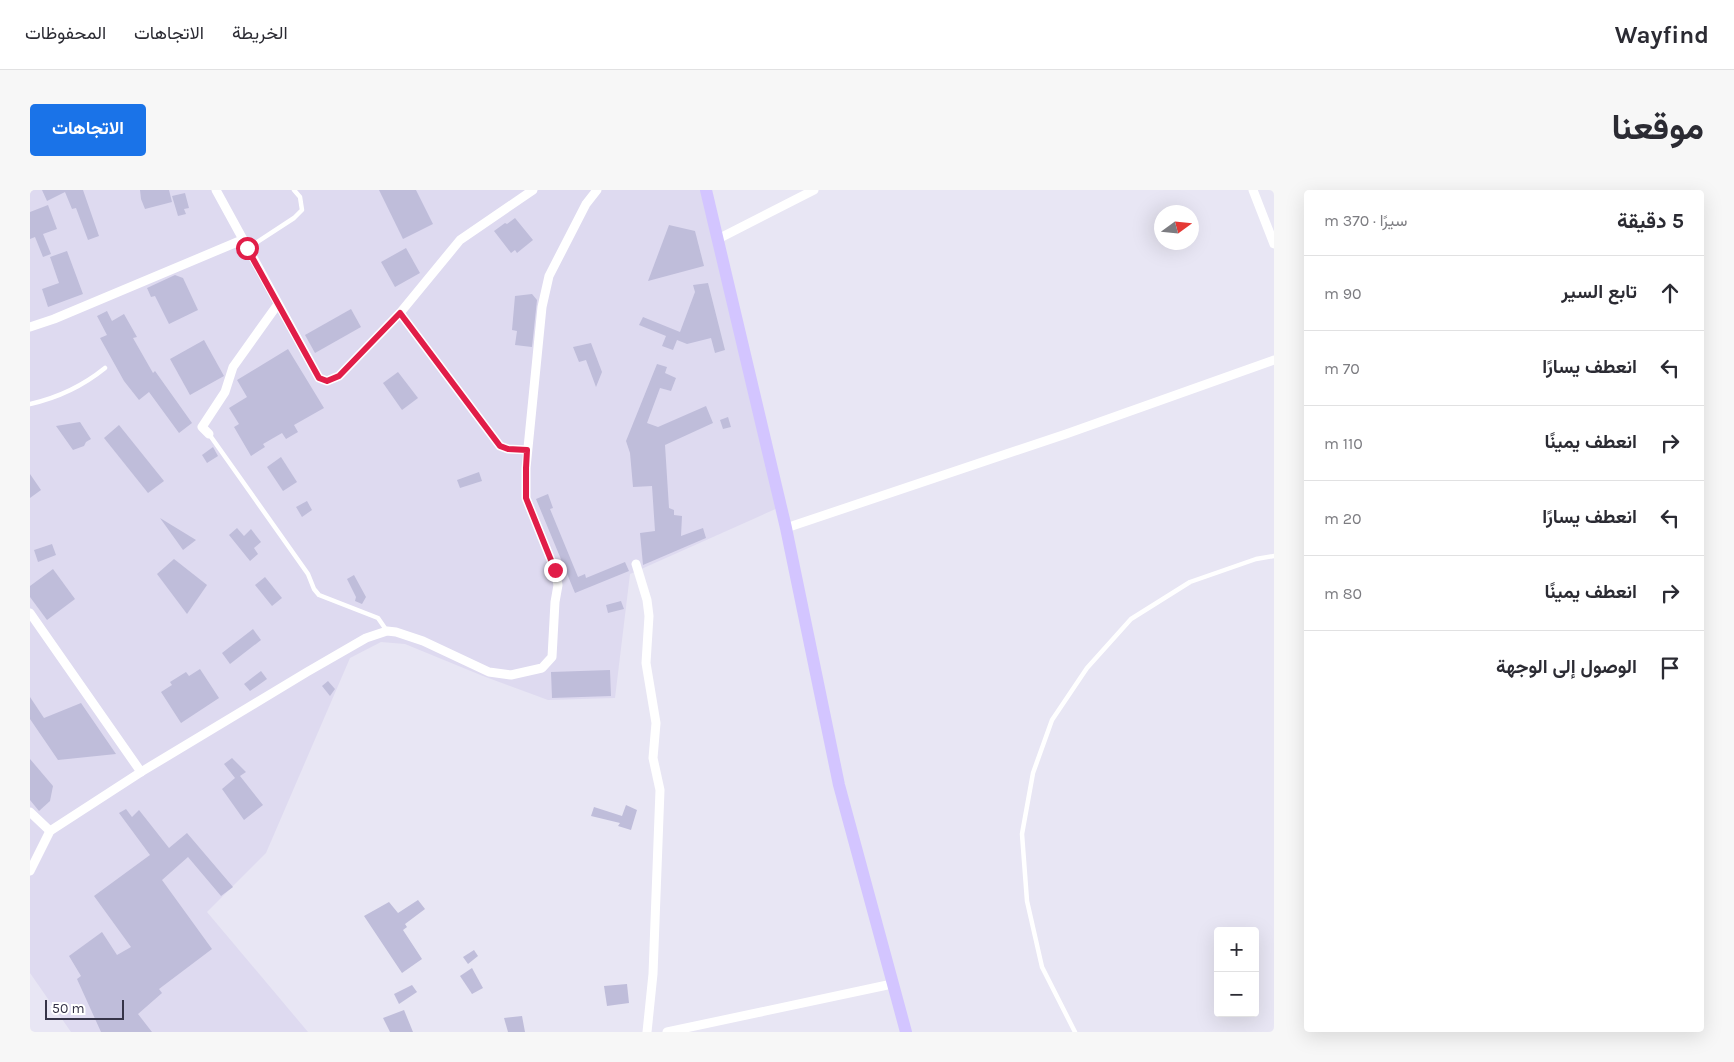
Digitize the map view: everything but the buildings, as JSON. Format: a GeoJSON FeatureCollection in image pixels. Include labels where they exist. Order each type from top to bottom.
{"type":"FeatureCollection","features":[{"type":"Feature","properties":{"kind":"main road"},"geometry":{"type":"LineString","coordinates":[[706,190],[786,528],[839,785],[906,1032]]}},
{"type":"Feature","properties":{"kind":"street"},"geometry":{"type":"LineString","coordinates":[[216,190],[319,378],[327,381],[339,376],[400,313],[460,240],[533,190]]}},
{"type":"Feature","properties":{"kind":"street"},"geometry":{"type":"LineString","coordinates":[[30,871],[50,831],[141,772],[366,638],[387,631],[396,632],[423,641],[489,672],[511,675],[542,668],[552,657],[555,602],[558,585],[555,570],[526,498],[527,450],[542,307],[549,276],[586,204],[596,190]]}},
{"type":"Feature","properties":{"kind":"street"},"geometry":{"type":"LineString","coordinates":[[718,238],[814,190]]}},
{"type":"Feature","properties":{"kind":"street"},"geometry":{"type":"LineString","coordinates":[[1253,190],[1274,244]]}},
{"type":"Feature","properties":{"kind":"street"},"geometry":{"type":"LineString","coordinates":[[30,327],[54,319],[242,240]]}},
{"type":"Feature","properties":{"kind":"street"},"geometry":{"type":"LineString","coordinates":[[209,434],[202,426],[225,392],[233,367],[278,304]]}},
{"type":"Feature","properties":{"kind":"street"},"geometry":{"type":"LineString","coordinates":[[400,313],[500,446],[508,449],[527,450]]}},
{"type":"Feature","properties":{"kind":"street"},"geometry":{"type":"LineString","coordinates":[[786,528],[1066,434],[1274,360]]}},
{"type":"Feature","properties":{"kind":"street"},"geometry":{"type":"LineString","coordinates":[[636,564],[647,600],[649,616],[646,663],[656,723],[653,758],[660,790],[653,974],[647,1032]]}},
{"type":"Feature","properties":{"kind":"street"},"geometry":{"type":"LineString","coordinates":[[30,613],[141,772]]}},
{"type":"Feature","properties":{"kind":"street"},"geometry":{"type":"LineString","coordinates":[[30,812],[50,831]]}},
{"type":"Feature","properties":{"kind":"street"},"geometry":{"type":"LineString","coordinates":[[666,1032],[892,984]]}},
{"type":"Feature","properties":{"kind":"lane"},"geometry":{"type":"LineString","coordinates":[[247,248],[294,218],[302,210],[300,197],[294,190]]}},
{"type":"Feature","properties":{"kind":"lane"},"geometry":{"type":"LineString","coordinates":[[30,404],[44,401],[81,384],[105,368]]}},
{"type":"Feature","properties":{"kind":"lane"},"geometry":{"type":"LineString","coordinates":[[209,434],[308,574],[314,589],[319,595],[378,618],[387,631]]}},
{"type":"Feature","properties":{"kind":"lane"},"geometry":{"type":"LineString","coordinates":[[1075,1032],[1042,967],[1027,901],[1022,834],[1033,774],[1052,720],[1087,668],[1131,619],[1190,582],[1256,559],[1274,556]]}},
{"type":"Feature","properties":{"kind":"shaded area"},"geometry":{"type":"Polygon","coordinates":[[[30,190],[706,190],[780,507],[630,574],[615,698],[548,700],[405,644],[381,642],[350,658],[266,853],[207,912],[308,1032],[71,1032],[30,973],[30,190]]]}},
{"type":"Feature","properties":{"kind":"route"},"geometry":{"type":"LineString","coordinates":[[247,248],[319,378],[327,381],[339,376],[400,313],[500,446],[508,449],[527,450],[526,498],[555,570]]}}]}
